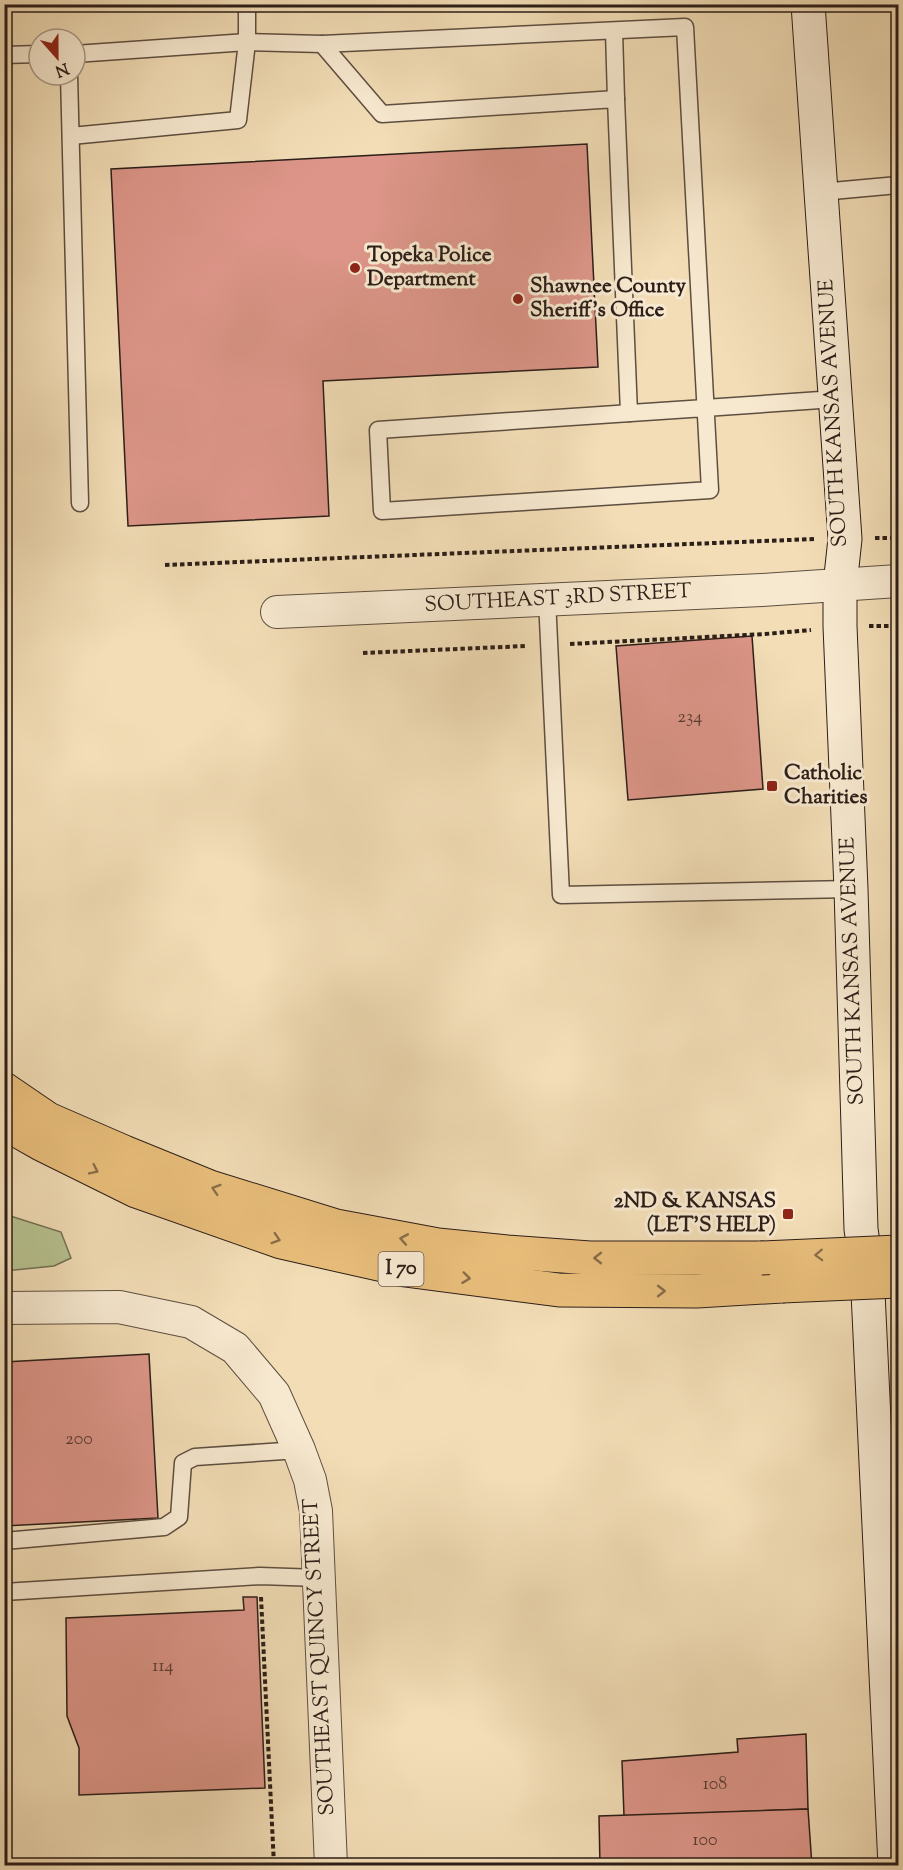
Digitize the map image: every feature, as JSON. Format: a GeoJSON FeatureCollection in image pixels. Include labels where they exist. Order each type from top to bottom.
{"type":"FeatureCollection","features":[{"type":"Feature","properties":{"kind":"highway","name":"I 70"},"geometry":{"type":"LineString","coordinates":[[4,1089],[44,1131],[136,1191],[281,1242],[405,1270],[559,1290],[697,1291],[898,1281]]}},
{"type":"Feature","properties":{"kind":"highway","name":"I 70"},"geometry":{"type":"LineString","coordinates":[[4,1123],[44,1131],[210,1187],[336,1226],[438,1245],[590,1258],[761,1258],[898,1252]]}},
{"type":"Feature","properties":{"kind":"main road","name":"SOUTH KANSAS AVENUE"},"geometry":{"type":"LineString","coordinates":[[807,4],[845,539],[840,585],[840,627],[851,889],[861,1229],[867,1271],[895,1866]]}},
{"type":"Feature","properties":{"kind":"street","name":"SOUTHEAST 3RD STREET"},"geometry":{"type":"LineString","coordinates":[[277,612],[840,585],[898,580]]}},
{"type":"Feature","properties":{"kind":"street","name":"SOUTHEAST QUINCY STREET"},"geometry":{"type":"LineString","coordinates":[[4,1308],[119,1307],[191,1322],[235,1348],[274,1394],[310,1480],[316,1511],[331,1866]]}},
{"type":"Feature","properties":{"kind":"lane"},"geometry":{"type":"LineString","coordinates":[[71,136],[238,120],[247,42],[247,4]]}},
{"type":"Feature","properties":{"kind":"lane"},"geometry":{"type":"LineString","coordinates":[[87,53],[247,42],[322,44],[685,27],[705,408],[710,490],[382,511],[378,430],[705,408],[835,399]]}},
{"type":"Feature","properties":{"kind":"lane"},"geometry":{"type":"LineString","coordinates":[[614,30],[629,413]]}},
{"type":"Feature","properties":{"kind":"lane"},"geometry":{"type":"LineString","coordinates":[[322,44],[382,114],[616,99]]}},
{"type":"Feature","properties":{"kind":"lane"},"geometry":{"type":"LineString","coordinates":[[4,55],[27,54]]}},
{"type":"Feature","properties":{"kind":"lane"},"geometry":{"type":"LineString","coordinates":[[69,87],[80,503]]}},
{"type":"Feature","properties":{"kind":"lane"},"geometry":{"type":"LineString","coordinates":[[821,192],[898,185]]}},
{"type":"Feature","properties":{"kind":"lane"},"geometry":{"type":"LineString","coordinates":[[547,599],[561,895],[851,889]]}},
{"type":"Feature","properties":{"kind":"lane"},"geometry":{"type":"LineString","coordinates":[[4,1541],[164,1527],[179,1517],[183,1463],[195,1457],[299,1450]]}},
{"type":"Feature","properties":{"kind":"lane"},"geometry":{"type":"LineString","coordinates":[[4,1592],[260,1576],[319,1578]]}},
{"type":"Feature","properties":{"kind":"path"},"geometry":{"type":"LineString","coordinates":[[165,565],[898,538]]}},
{"type":"Feature","properties":{"kind":"path"},"geometry":{"type":"LineString","coordinates":[[363,653],[765,634],[840,627],[898,626]]}},
{"type":"Feature","properties":{"kind":"path"},"geometry":{"type":"LineString","coordinates":[[260,1576],[274,1866]]}},
{"type":"Feature","properties":{"kind":"green space"},"geometry":{"type":"Polygon","coordinates":[[[4,1214],[61,1232],[71,1258],[54,1266],[5,1271],[4,1214]]]}},
{"type":"Feature","properties":{"kind":"building","name":"Topeka Police Department"},"geometry":{"type":"Polygon","coordinates":[[[587,144],[598,367],[323,381],[329,516],[128,526],[111,169],[587,144]]]}},
{"type":"Feature","properties":{"kind":"building"},"geometry":{"type":"Polygon","coordinates":[[[752,636],[763,789],[628,800],[616,646],[752,636]]]}},
{"type":"Feature","properties":{"kind":"building"},"geometry":{"type":"Polygon","coordinates":[[[149,1354],[158,1518],[4,1526],[4,1362],[149,1354]]]}},
{"type":"Feature","properties":{"kind":"building"},"geometry":{"type":"Polygon","coordinates":[[[243,1597],[257,1597],[265,1788],[79,1795],[79,1748],[67,1716],[66,1618],[244,1610],[243,1597]]]}},
{"type":"Feature","properties":{"kind":"building"},"geometry":{"type":"Polygon","coordinates":[[[806,1734],[808,1809],[624,1816],[622,1761],[738,1752],[737,1739],[806,1734]]]}},
{"type":"Feature","properties":{"kind":"building"},"geometry":{"type":"Polygon","coordinates":[[[808,1809],[812,1866],[600,1866],[599,1816],[808,1809]]]}},
{"type":"Feature","properties":{"kind":"place","name":"Topeka Police Department"},"geometry":{"type":"Point","coordinates":[355,268]}},
{"type":"Feature","properties":{"kind":"place","name":"Shawnee County Sheriff's Office"},"geometry":{"type":"Point","coordinates":[518,299]}},
{"type":"Feature","properties":{"kind":"place","name":"Catholic Charities"},"geometry":{"type":"Point","coordinates":[772,786]}},
{"type":"Feature","properties":{"kind":"place","name":"2ND & KANSAS (LET'S HELP)"},"geometry":{"type":"Point","coordinates":[788,1214]}}]}
